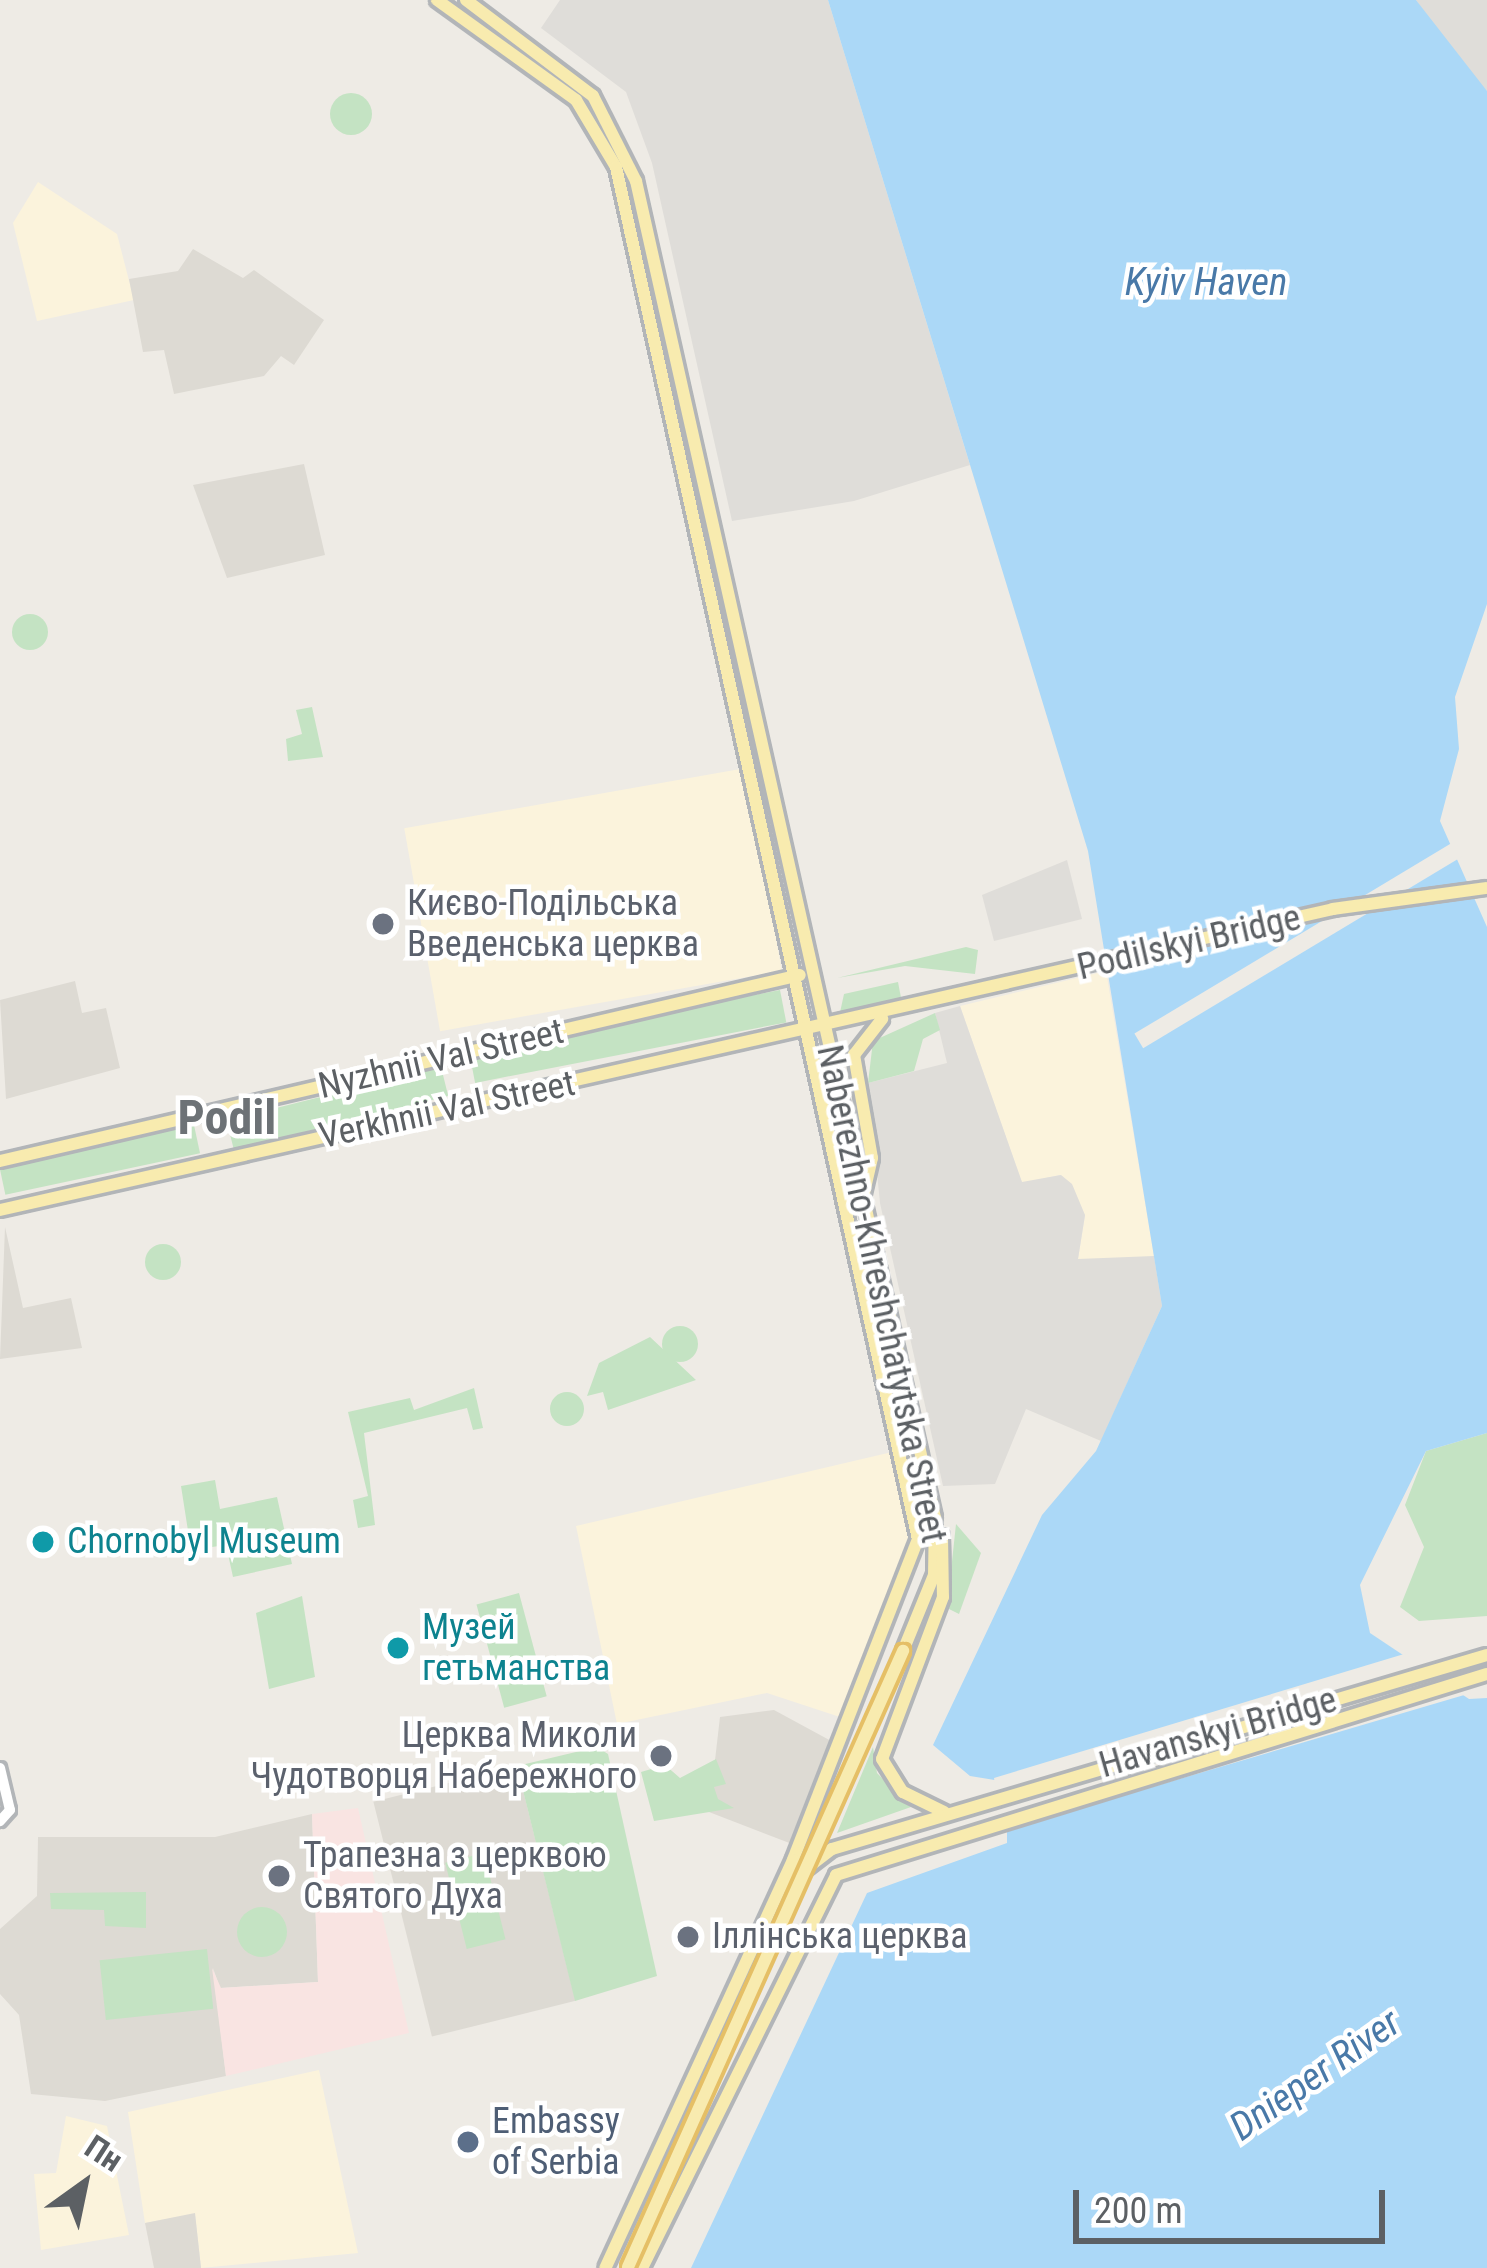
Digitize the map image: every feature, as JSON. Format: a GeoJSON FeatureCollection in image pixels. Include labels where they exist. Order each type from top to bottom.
{"type":"FeatureCollection","features":[{"type":"Feature","properties":{"kind":"main road"},"geometry":{"type":"LineString","coordinates":[[437,0],[558,84],[601,133],[681,416]]}},
{"type":"Feature","properties":{"kind":"main road"},"geometry":{"type":"LineString","coordinates":[[466,0],[566,70],[616,128],[681,416]]}},
{"type":"Feature","properties":{"kind":"main road","name":"Naberezhno-Khreshchatytska Street"},"geometry":{"type":"LineString","coordinates":[[628,2268],[934,1575],[935,1518],[813,972],[681,416]]}},
{"type":"Feature","properties":{"kind":"main road","name":"Naberezhno-Khreshchatytska Street"},"geometry":{"type":"LineString","coordinates":[[605,2268],[780,1890],[919,1539],[796,976],[681,416]]}},
{"type":"Feature","properties":{"kind":"main road","name":"Podilskyi Bridge"},"geometry":{"type":"LineString","coordinates":[[825,1029],[1333,909],[1487,888]]}},
{"type":"Feature","properties":{"kind":"main road","name":"Nyzhnii Val Street"},"geometry":{"type":"LineString","coordinates":[[0,1161],[813,972]]}},
{"type":"Feature","properties":{"kind":"main road"},"geometry":{"type":"LineString","coordinates":[[863,1197],[872,1158],[854,1055],[866,1030],[894,1012]]}},
{"type":"Feature","properties":{"kind":"main road","name":"Verkhnii Val Street"},"geometry":{"type":"LineString","coordinates":[[0,1210],[825,1029]]}},
{"type":"Feature","properties":{"kind":"main road"},"geometry":{"type":"LineString","coordinates":[[935,1518],[947,1579],[882,1759],[903,1792],[947,1812]]}},
{"type":"Feature","properties":{"kind":"main road","name":"Havanskyi Bridge"},"geometry":{"type":"LineString","coordinates":[[780,1890],[822,1854],[947,1812],[1487,1655]]}},
{"type":"Feature","properties":{"kind":"main road","name":"Havanskyi Bridge"},"geometry":{"type":"LineString","coordinates":[[642,2268],[814,1900],[846,1870],[955,1832],[1487,1674]]}},
{"type":"Feature","properties":{"kind":"street"},"geometry":{"type":"LineString","coordinates":[[0,1768],[1,1795],[10,1814],[0,1821]]}},
{"type":"Feature","properties":{"kind":"shaded area"},"geometry":{"type":"Polygon","coordinates":[[[560,0],[828,0],[970,465],[854,501],[732,521],[652,163],[626,92],[541,28],[560,0]]]}},
{"type":"Feature","properties":{"kind":"shaded area"},"geometry":{"type":"Polygon","coordinates":[[[1416,0],[1487,0],[1487,91],[1458,63],[1416,0]]]}},
{"type":"Feature","properties":{"kind":"shaded area"},"geometry":{"type":"Polygon","coordinates":[[[38,182],[117,234],[134,300],[37,321],[13,223],[38,182]]]}},
{"type":"Feature","properties":{"kind":"shaded area"},"geometry":{"type":"Polygon","coordinates":[[[193,249],[243,278],[254,270],[324,320],[294,365],[281,356],[264,376],[174,394],[164,350],[143,352],[129,279],[178,271],[193,249]]]}},
{"type":"Feature","properties":{"kind":"shaded area"},"geometry":{"type":"Polygon","coordinates":[[[304,464],[325,555],[227,578],[193,485],[304,464]]]}},
{"type":"Feature","properties":{"kind":"shaded area"},"geometry":{"type":"Polygon","coordinates":[[[746,768],[782,971],[440,1031],[404,828],[746,768]]]}},
{"type":"Feature","properties":{"kind":"shaded area"},"geometry":{"type":"Polygon","coordinates":[[[1067,860],[1082,919],[994,941],[982,895],[1067,860]]]}},
{"type":"Feature","properties":{"kind":"shaded area"},"geometry":{"type":"Polygon","coordinates":[[[1106,971],[1154,1256],[1106,1263],[1078,1259],[1085,1216],[1072,1185],[1060,1175],[1022,1183],[960,1006],[1106,971]]]}},
{"type":"Feature","properties":{"kind":"shaded area"},"geometry":{"type":"Polygon","coordinates":[[[75,981],[82,1013],[106,1008],[120,1068],[6,1099],[0,1000],[75,981]]]}},
{"type":"Feature","properties":{"kind":"shaded area"},"geometry":{"type":"Polygon","coordinates":[[[960,1006],[1022,1182],[1061,1175],[1072,1184],[1085,1215],[1078,1259],[1154,1256],[1162,1306],[1101,1441],[1026,1409],[995,1484],[943,1486],[880,1203],[868,1083],[947,1063],[935,1013],[960,1006]]]}},
{"type":"Feature","properties":{"kind":"shaded area"},"geometry":{"type":"Polygon","coordinates":[[[5,1227],[23,1308],[71,1298],[82,1348],[0,1359],[5,1227]]]}},
{"type":"Feature","properties":{"kind":"shaded area"},"geometry":{"type":"Polygon","coordinates":[[[892,1452],[913,1539],[843,1718],[767,1693],[617,1724],[576,1526],[892,1452]]]}},
{"type":"Feature","properties":{"kind":"shaded area"},"geometry":{"type":"Polygon","coordinates":[[[774,1710],[833,1742],[792,1844],[709,1812],[720,1717],[774,1710]]]}},
{"type":"Feature","properties":{"kind":"shaded area"},"geometry":{"type":"Polygon","coordinates":[[[517,1766],[576,2001],[432,2037],[373,1802],[517,1766]]]}},
{"type":"Feature","properties":{"kind":"shaded area"},"geometry":{"type":"Polygon","coordinates":[[[358,1808],[409,2033],[226,2076],[212,1968],[221,1988],[318,1982],[312,1814],[358,1808]]]}},
{"type":"Feature","properties":{"kind":"shaded area"},"geometry":{"type":"Polygon","coordinates":[[[312,1814],[318,1982],[220,1988],[213,1968],[226,2076],[105,2101],[31,2094],[19,2015],[0,1994],[0,1929],[37,1896],[38,1837],[215,1837],[312,1814]]]}},
{"type":"Feature","properties":{"kind":"shaded area"},"geometry":{"type":"Polygon","coordinates":[[[319,2070],[358,2253],[201,2268],[195,2214],[145,2223],[128,2112],[319,2070]]]}},
{"type":"Feature","properties":{"kind":"shaded area"},"geometry":{"type":"Polygon","coordinates":[[[66,2116],[107,2126],[129,2235],[41,2250],[34,2174],[56,2173],[66,2116]]]}},
{"type":"Feature","properties":{"kind":"shaded area"},"geometry":{"type":"Polygon","coordinates":[[[195,2213],[201,2268],[154,2268],[145,2223],[195,2213]]]}},
{"type":"Feature","properties":{"kind":"green space"},"geometry":{"type":"Polygon","coordinates":[[[351,93],[366,99],[372,114],[366,129],[351,135],[336,129],[330,114],[336,99],[351,93]]]}},
{"type":"Feature","properties":{"kind":"green space"},"geometry":{"type":"Polygon","coordinates":[[[30,614],[43,619],[48,632],[43,645],[30,650],[17,645],[12,632],[17,619],[30,614]]]}},
{"type":"Feature","properties":{"kind":"green space"},"geometry":{"type":"Polygon","coordinates":[[[312,707],[323,757],[288,761],[286,739],[302,734],[296,710],[312,707]]]}},
{"type":"Feature","properties":{"kind":"green space"},"geometry":{"type":"Polygon","coordinates":[[[966,947],[978,950],[975,974],[905,966],[837,978],[966,947]]]}},
{"type":"Feature","properties":{"kind":"green space"},"geometry":{"type":"Polygon","coordinates":[[[898,982],[902,1003],[839,1017],[844,994],[898,982]]]}},
{"type":"Feature","properties":{"kind":"green space"},"geometry":{"type":"Polygon","coordinates":[[[780,990],[786,1022],[475,1083],[469,1050],[780,990]]]}},
{"type":"Feature","properties":{"kind":"green space"},"geometry":{"type":"Polygon","coordinates":[[[935,1013],[940,1030],[923,1039],[914,1071],[868,1083],[873,1041],[935,1013]]]}},
{"type":"Feature","properties":{"kind":"green space"},"geometry":{"type":"Polygon","coordinates":[[[441,1067],[448,1096],[234,1150],[227,1120],[441,1067]]]}},
{"type":"Feature","properties":{"kind":"green space"},"geometry":{"type":"Polygon","coordinates":[[[194,1125],[200,1153],[5,1195],[0,1166],[194,1125]]]}},
{"type":"Feature","properties":{"kind":"green space"},"geometry":{"type":"Polygon","coordinates":[[[163,1244],[176,1249],[181,1262],[176,1275],[163,1280],[150,1275],[145,1262],[150,1249],[163,1244]]]}},
{"type":"Feature","properties":{"kind":"green space"},"geometry":{"type":"Polygon","coordinates":[[[680,1326],[693,1331],[698,1344],[693,1357],[680,1362],[667,1357],[662,1344],[667,1331],[680,1326]]]}},
{"type":"Feature","properties":{"kind":"green space"},"geometry":{"type":"Polygon","coordinates":[[[650,1337],[696,1380],[608,1410],[603,1392],[587,1396],[599,1363],[650,1337]]]}},
{"type":"Feature","properties":{"kind":"green space"},"geometry":{"type":"Polygon","coordinates":[[[474,1388],[483,1428],[473,1430],[467,1408],[364,1433],[375,1525],[358,1528],[353,1500],[368,1496],[348,1412],[410,1398],[414,1410],[474,1388]]]}},
{"type":"Feature","properties":{"kind":"green space"},"geometry":{"type":"Polygon","coordinates":[[[567,1392],[579,1397],[584,1409],[579,1421],[567,1426],[555,1421],[550,1409],[555,1397],[567,1392]]]}},
{"type":"Feature","properties":{"kind":"green space"},"geometry":{"type":"Polygon","coordinates":[[[1487,1433],[1487,1616],[1419,1621],[1400,1607],[1424,1547],[1405,1505],[1426,1451],[1487,1433]]]}},
{"type":"Feature","properties":{"kind":"green space"},"geometry":{"type":"Polygon","coordinates":[[[215,1480],[220,1509],[277,1497],[292,1564],[233,1577],[226,1545],[191,1550],[181,1486],[215,1480]]]}},
{"type":"Feature","properties":{"kind":"green space"},"geometry":{"type":"Polygon","coordinates":[[[956,1524],[981,1553],[959,1614],[947,1608],[956,1524]]]}},
{"type":"Feature","properties":{"kind":"green space"},"geometry":{"type":"Polygon","coordinates":[[[519,1593],[547,1696],[504,1708],[476,1604],[519,1593]]]}},
{"type":"Feature","properties":{"kind":"green space"},"geometry":{"type":"Polygon","coordinates":[[[302,1596],[315,1677],[269,1689],[256,1613],[302,1596]]]}},
{"type":"Feature","properties":{"kind":"green space"},"geometry":{"type":"Polygon","coordinates":[[[597,1747],[608,1754],[657,1976],[575,2001],[517,1766],[597,1747]]]}},
{"type":"Feature","properties":{"kind":"green space"},"geometry":{"type":"Polygon","coordinates":[[[873,1747],[877,1773],[911,1807],[837,1833],[873,1747]]]}},
{"type":"Feature","properties":{"kind":"green space"},"geometry":{"type":"Polygon","coordinates":[[[716,1759],[726,1784],[714,1787],[718,1799],[734,1808],[654,1821],[641,1772],[665,1765],[680,1778],[716,1759]]]}},
{"type":"Feature","properties":{"kind":"green space"},"geometry":{"type":"Polygon","coordinates":[[[484,1853],[506,1939],[467,1949],[445,1863],[484,1853]]]}},
{"type":"Feature","properties":{"kind":"green space"},"geometry":{"type":"Polygon","coordinates":[[[146,1892],[146,1928],[105,1926],[104,1910],[51,1909],[50,1893],[146,1892]]]}},
{"type":"Feature","properties":{"kind":"green space"},"geometry":{"type":"Polygon","coordinates":[[[262,1907],[280,1914],[287,1932],[280,1950],[262,1957],[244,1950],[237,1932],[244,1914],[262,1907]]]}},
{"type":"Feature","properties":{"kind":"green space"},"geometry":{"type":"Polygon","coordinates":[[[207,1949],[213,2009],[106,2020],[100,1960],[207,1949]]]}},
{"type":"Feature","properties":{"kind":"water","name":"Kyiv Haven"},"geometry":{"type":"Polygon","coordinates":[[[828,0],[1416,0],[1487,91],[1487,604],[1455,697],[1459,749],[1440,821],[1487,927],[1487,1433],[1426,1451],[1360,1585],[1370,1633],[1469,1699],[1487,1698],[1487,2268],[691,2268],[867,1893],[1007,1843],[1007,1782],[970,1776],[933,1745],[1042,1515],[1096,1451],[1162,1306],[1088,851],[828,0]]]}},
{"type":"Feature","properties":{"kind":"pier"},"geometry":{"type":"Polygon","coordinates":[[[1455,841],[1464,856],[1143,1048],[1134,1034],[1455,841]]]}},
{"type":"Feature","properties":{"kind":"pier"},"geometry":{"type":"Polygon","coordinates":[[[1414,1651],[1471,1693],[1003,1831],[994,1778],[1414,1651]]]}},
{"type":"Feature","properties":{"kind":"place","name":"Києво-Подільська Введенська церква"},"geometry":{"type":"Point","coordinates":[383,924]}},
{"type":"Feature","properties":{"kind":"place","name":"Chornobyl Museum"},"geometry":{"type":"Point","coordinates":[43,1542]}},
{"type":"Feature","properties":{"kind":"place","name":"Музей гетьманства"},"geometry":{"type":"Point","coordinates":[398,1648]}},
{"type":"Feature","properties":{"kind":"place","name":"Церква Миколи Чудотворця Набережного"},"geometry":{"type":"Point","coordinates":[661,1756]}},
{"type":"Feature","properties":{"kind":"place","name":"Трапезна з церквою Святого Духа"},"geometry":{"type":"Point","coordinates":[279,1876]}},
{"type":"Feature","properties":{"kind":"place","name":"Іллінська церква"},"geometry":{"type":"Point","coordinates":[688,1937]}},
{"type":"Feature","properties":{"kind":"place","name":"Embassy of Serbia"},"geometry":{"type":"Point","coordinates":[468,2142]}},
{"type":"Feature","properties":{"kind":"district","name":"Podil"},"geometry":{"type":"Point","coordinates":[227,1118]}},
{"type":"Feature","properties":{"kind":"water label","name":"Dnieper River"},"geometry":{"type":"Point","coordinates":[1315,2075]}}]}
